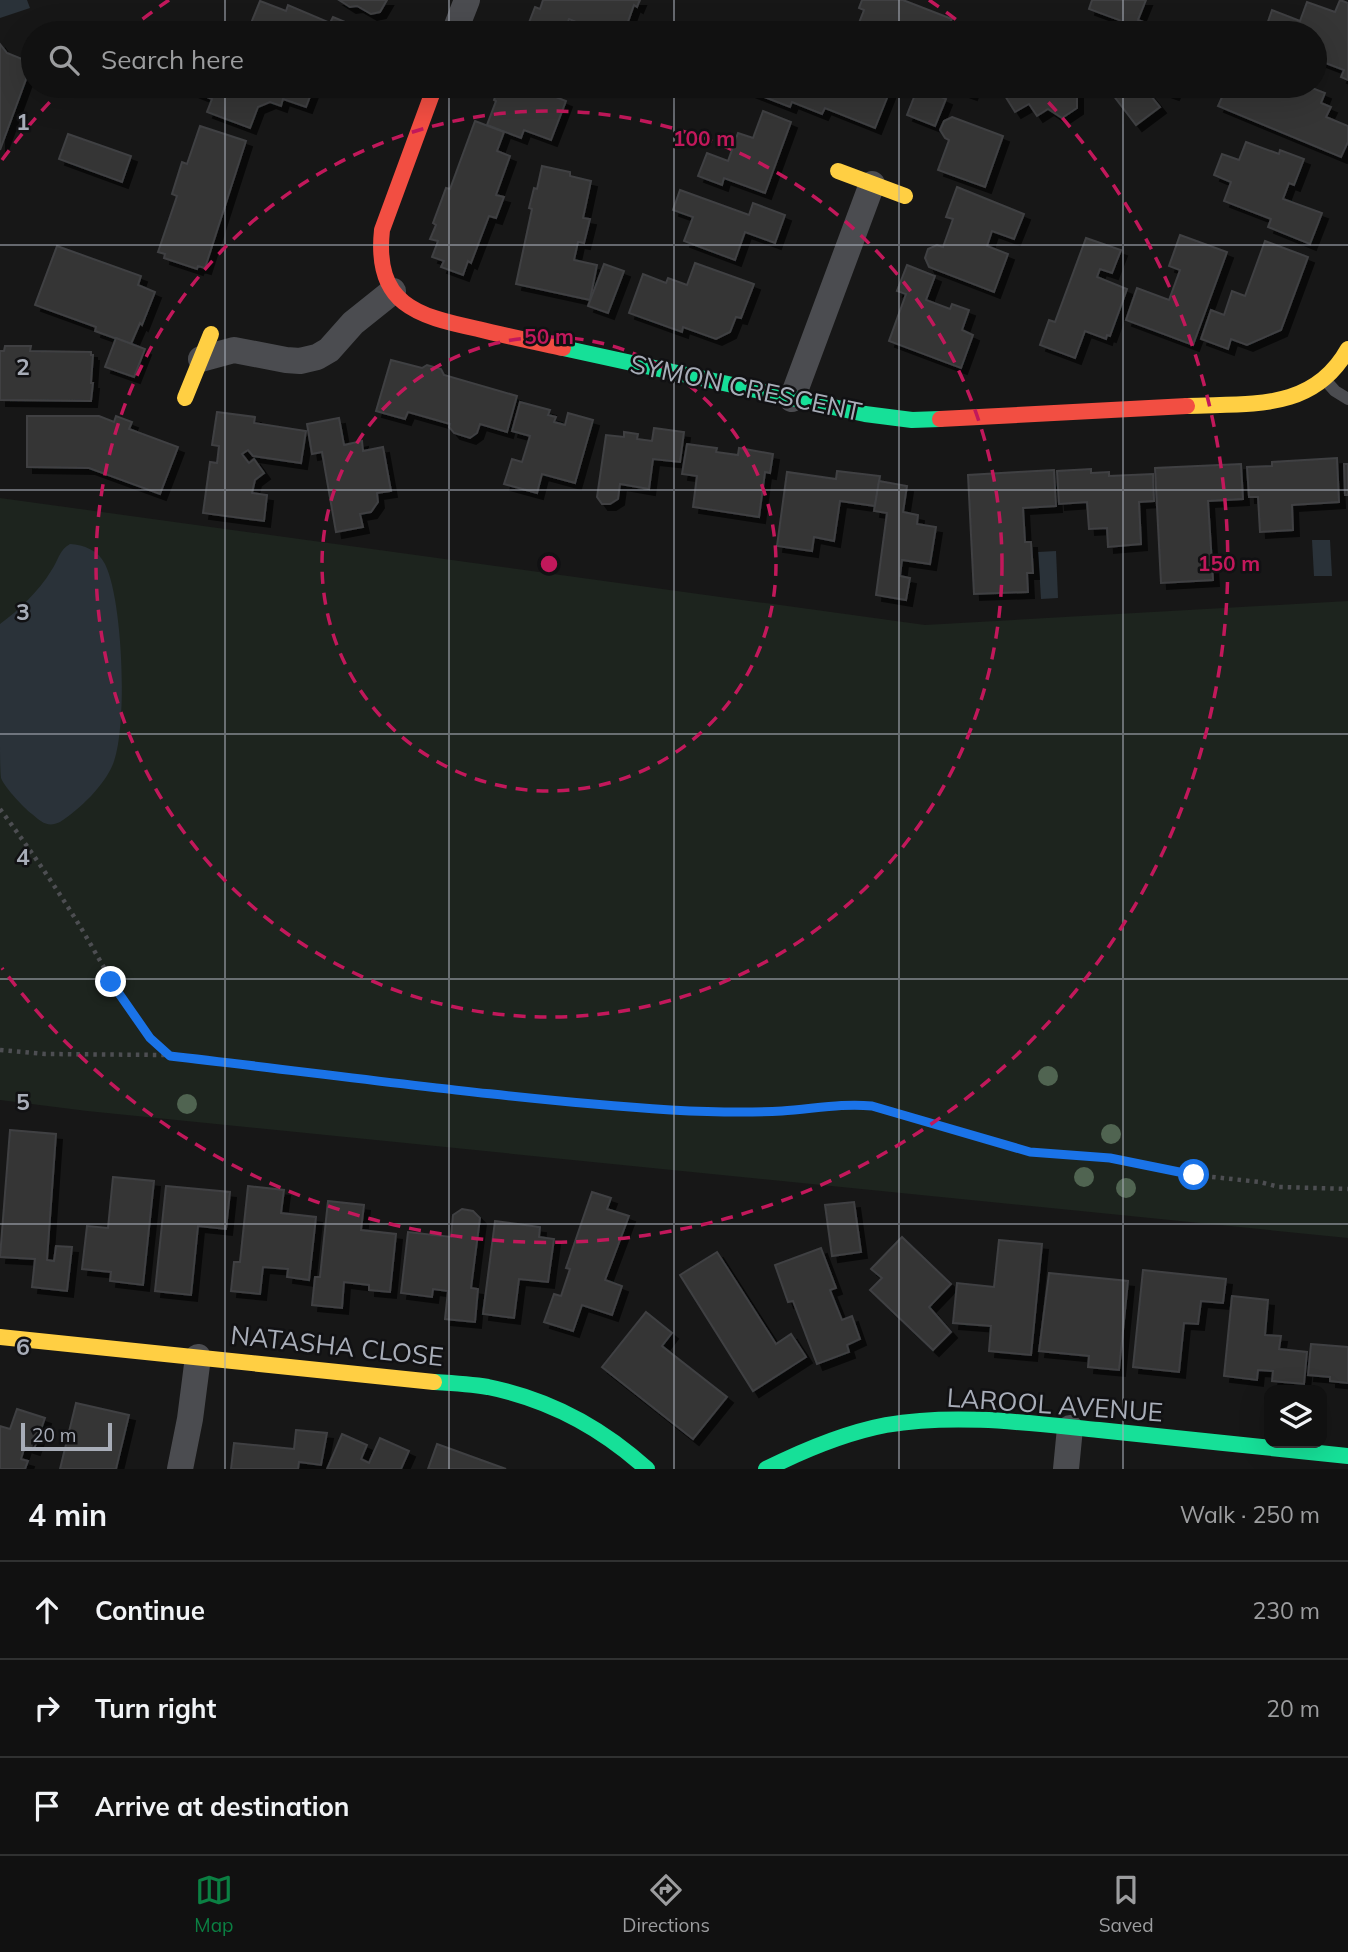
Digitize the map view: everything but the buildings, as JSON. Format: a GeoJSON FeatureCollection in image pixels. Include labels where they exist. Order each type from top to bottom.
{"type":"FeatureCollection","features":[{"type":"Feature","properties":{"kind":"street"},"geometry":{"type":"LineString","coordinates":[[459,21],[467,0]]}},
{"type":"Feature","properties":{"kind":"street"},"geometry":{"type":"LineString","coordinates":[[201,359],[234,350],[286,360],[300,361],[317,357],[329,350],[353,323],[393,291],[381,264],[379,247],[382,230],[431,98]]}},
{"type":"Feature","properties":{"kind":"street"},"geometry":{"type":"LineString","coordinates":[[838,171],[905,196]]}},
{"type":"Feature","properties":{"kind":"street"},"geometry":{"type":"LineString","coordinates":[[792,399],[872,184]]}},
{"type":"Feature","properties":{"kind":"street","name":"SYMON CRESCENT"},"geometry":{"type":"LineString","coordinates":[[393,291],[405,305],[436,320],[792,399],[892,418],[933,421],[1272,402],[1293,397],[1326,381],[1348,349]]}},
{"type":"Feature","properties":{"kind":"street"},"geometry":{"type":"LineString","coordinates":[[186,398],[211,334]]}},
{"type":"Feature","properties":{"kind":"street","name":"NATASHA CLOSE"},"geometry":{"type":"LineString","coordinates":[[0,1337],[460,1383],[511,1392],[560,1409],[585,1422],[631,1453],[647,1469]]}},
{"type":"Feature","properties":{"kind":"street"},"geometry":{"type":"LineString","coordinates":[[180,1469],[198,1357]]}},
{"type":"Feature","properties":{"kind":"street","name":"LAROOL AVENUE"},"geometry":{"type":"LineString","coordinates":[[766,1469],[819,1445],[863,1431],[900,1423],[982,1420],[1348,1456]]}},
{"type":"Feature","properties":{"kind":"street"},"geometry":{"type":"LineString","coordinates":[[1066,1469],[1070,1428]]}},
{"type":"Feature","properties":{"kind":"lane"},"geometry":{"type":"LineString","coordinates":[[1326,381],[1348,399]]}},
{"type":"Feature","properties":{"kind":"path"},"geometry":{"type":"LineString","coordinates":[[0,809],[43,869],[132,1015],[150,1038],[170,1056]]}},
{"type":"Feature","properties":{"kind":"path"},"geometry":{"type":"LineString","coordinates":[[0,1050],[45,1054],[170,1056],[545,1099],[672,1110],[728,1113],[872,1106],[1030,1152],[1110,1158],[1194,1175],[1260,1182],[1279,1187],[1348,1189]]}},
{"type":"Feature","properties":{"kind":"shaded area"},"geometry":{"type":"Polygon","coordinates":[[[0,0],[27,0],[30,8],[0,18],[0,0]]]}},
{"type":"Feature","properties":{"kind":"shaded area"},"geometry":{"type":"Polygon","coordinates":[[[0,498],[925,625],[1348,601],[1348,1238],[0,1100],[0,498]]]}},
{"type":"Feature","properties":{"kind":"shaded area"},"geometry":{"type":"Polygon","coordinates":[[[1312,540],[1330,540],[1332,576],[1314,576],[1312,540]]]}},
{"type":"Feature","properties":{"kind":"shaded area"},"geometry":{"type":"Polygon","coordinates":[[[70,544],[85,547],[99,555],[111,581],[119,633],[121,722],[113,764],[104,781],[75,811],[56,824],[48,824],[24,807],[1,778],[0,624],[35,593],[70,544]]]}},
{"type":"Feature","properties":{"kind":"shaded area"},"geometry":{"type":"Polygon","coordinates":[[[1056,551],[1058,598],[1041,599],[1038,552],[1056,551]]]}},
{"type":"Feature","properties":{"kind":"traffic: fast"},"geometry":{"type":"LineString","coordinates":[[563,348],[865,414],[912,420],[940,419]]}},
{"type":"Feature","properties":{"kind":"traffic: fast"},"geometry":{"type":"LineString","coordinates":[[434,1382],[488,1387],[553,1407],[593,1428],[647,1469]]}},
{"type":"Feature","properties":{"kind":"traffic: fast"},"geometry":{"type":"LineString","coordinates":[[766,1469],[840,1437],[886,1425],[966,1419],[1019,1422],[1348,1456]]}},
{"type":"Feature","properties":{"kind":"traffic: slow"},"geometry":{"type":"LineString","coordinates":[[838,171],[905,196]]}},
{"type":"Feature","properties":{"kind":"traffic: slow"},"geometry":{"type":"LineString","coordinates":[[185,398],[211,334]]}},
{"type":"Feature","properties":{"kind":"traffic: slow"},"geometry":{"type":"LineString","coordinates":[[1187,406],[1256,403],[1298,394],[1317,384],[1334,369],[1348,349]]}},
{"type":"Feature","properties":{"kind":"traffic: slow"},"geometry":{"type":"LineString","coordinates":[[0,1337],[434,1382]]}},
{"type":"Feature","properties":{"kind":"traffic: jam"},"geometry":{"type":"LineString","coordinates":[[431,98],[382,230],[381,255],[385,275],[393,290],[404,302],[418,311],[456,324],[563,348]]}},
{"type":"Feature","properties":{"kind":"traffic: jam"},"geometry":{"type":"LineString","coordinates":[[940,419],[1187,406]]}},
{"type":"Feature","properties":{"kind":"route"},"geometry":{"type":"LineString","coordinates":[[111,982],[150,1038],[170,1056],[545,1099],[672,1110],[728,1113],[872,1106],[1030,1152],[1110,1158],[1194,1175]]}}]}
